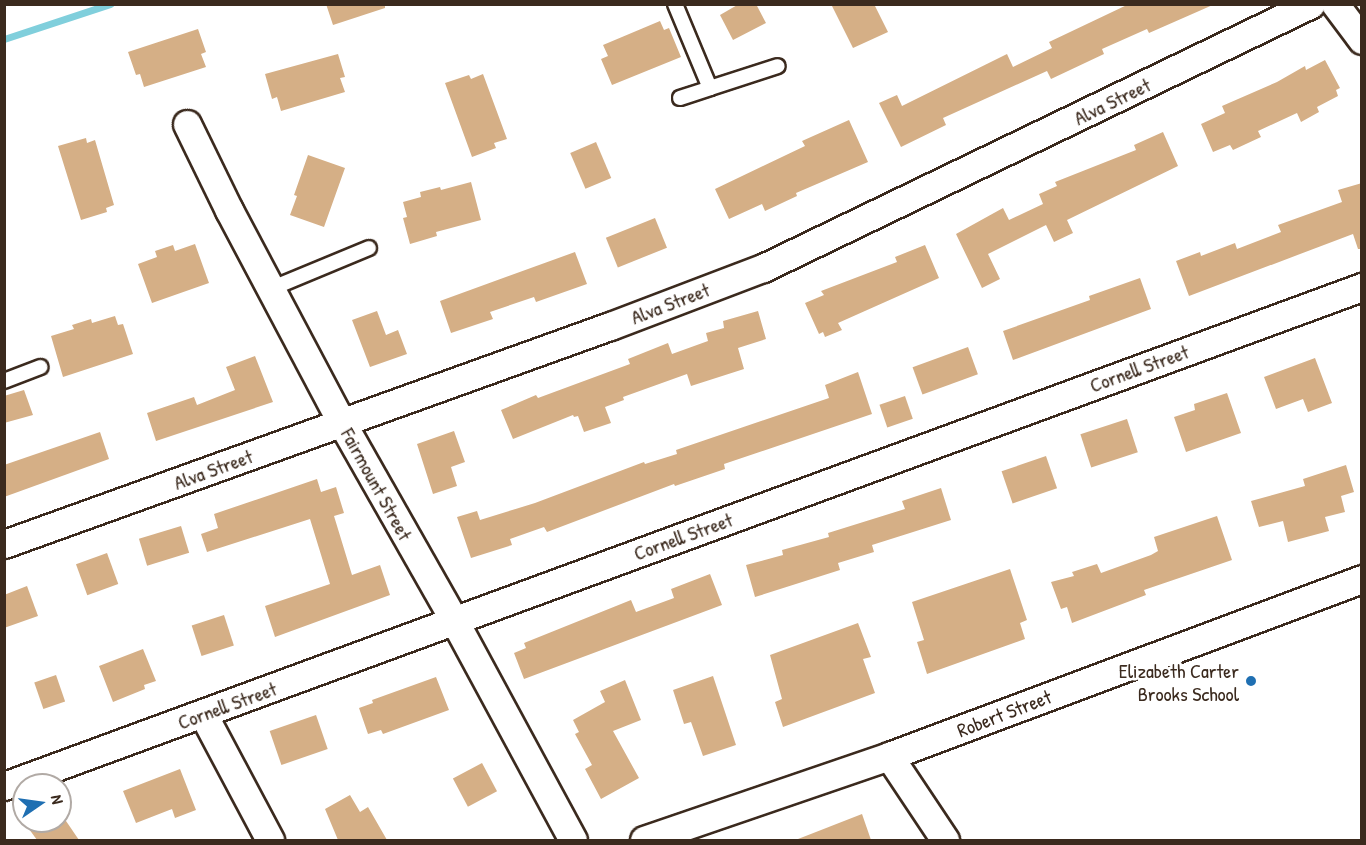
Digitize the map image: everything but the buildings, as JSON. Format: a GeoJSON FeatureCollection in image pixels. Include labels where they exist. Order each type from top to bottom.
{"type":"FeatureCollection","features":[{"type":"Feature","properties":{"kind":"street","name":"Alva Street"},"geometry":{"type":"LineString","coordinates":[[4,544],[763,268],[1311,4]]}},
{"type":"Feature","properties":{"kind":"street"},"geometry":{"type":"LineString","coordinates":[[1335,4],[1362,40]]}},
{"type":"Feature","properties":{"kind":"street","name":"Fairmount Street"},"geometry":{"type":"LineString","coordinates":[[187,124],[270,289],[342,423],[454,620],[573,840]]}},
{"type":"Feature","properties":{"kind":"street","name":"Cornell Street"},"geometry":{"type":"LineString","coordinates":[[4,786],[1362,286]]}},
{"type":"Feature","properties":{"kind":"street","name":"Robert Street"},"geometry":{"type":"LineString","coordinates":[[644,840],[888,756],[1362,579]]}},
{"type":"Feature","properties":{"kind":"street"},"geometry":{"type":"LineString","coordinates":[[203,714],[270,840]]}},
{"type":"Feature","properties":{"kind":"street"},"geometry":{"type":"LineString","coordinates":[[888,756],[945,840]]}},
{"type":"Feature","properties":{"kind":"lane"},"geometry":{"type":"LineString","coordinates":[[675,4],[710,88]]}},
{"type":"Feature","properties":{"kind":"lane"},"geometry":{"type":"LineString","coordinates":[[680,98],[778,66]]}},
{"type":"Feature","properties":{"kind":"lane"},"geometry":{"type":"LineString","coordinates":[[270,289],[369,248]]}},
{"type":"Feature","properties":{"kind":"lane"},"geometry":{"type":"LineString","coordinates":[[4,381],[40,367]]}},
{"type":"Feature","properties":{"kind":"waterway"},"geometry":{"type":"LineString","coordinates":[[4,39],[110,4]]}},
{"type":"Feature","properties":{"kind":"place","name":"Elizabeth Carter Brooks School"},"geometry":{"type":"Point","coordinates":[1251,681]}}]}
